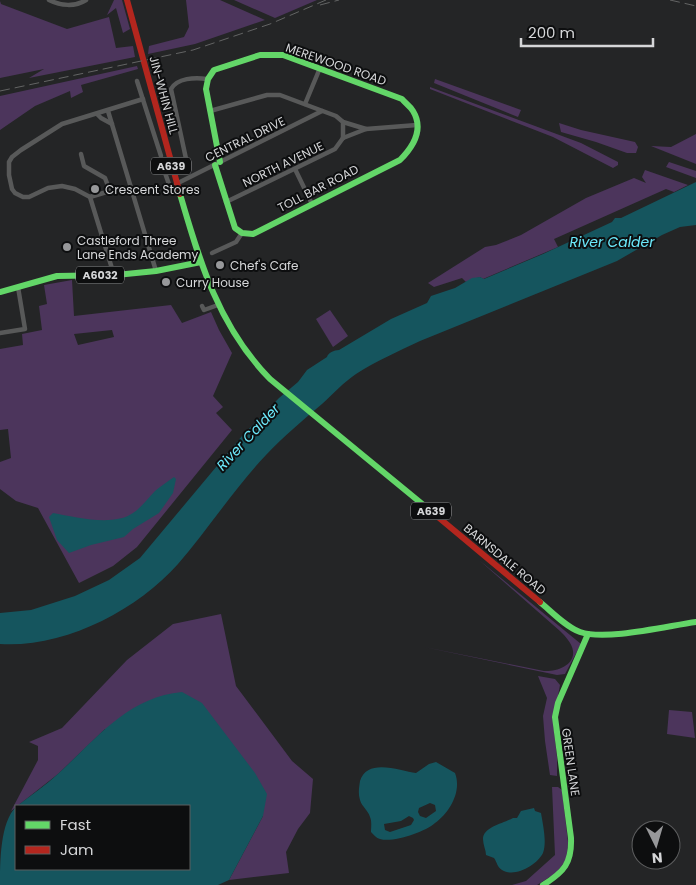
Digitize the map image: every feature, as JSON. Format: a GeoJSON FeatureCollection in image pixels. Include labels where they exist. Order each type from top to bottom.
{"type":"FeatureCollection","features":[{"type":"Feature","properties":{"kind":"main road","name":"JIN-WHIN HILL"},"geometry":{"type":"LineString","coordinates":[[127,0],[177,187],[201,262],[218,305],[240,346],[255,365],[280,387]]}},
{"type":"Feature","properties":{"kind":"main road","name":"MEREWOOD ROAD"},"geometry":{"type":"LineString","coordinates":[[207,79],[214,70],[260,55],[283,55],[402,99],[413,111],[417,125]]}},
{"type":"Feature","properties":{"kind":"main road"},"geometry":{"type":"LineString","coordinates":[[207,79],[206,89],[226,202],[235,228],[242,233]]}},
{"type":"Feature","properties":{"kind":"main road","name":"TOLL BAR ROAD"},"geometry":{"type":"LineString","coordinates":[[242,233],[253,234],[400,160],[409,151],[416,138],[417,125]]}},
{"type":"Feature","properties":{"kind":"main road","name":"A6032"},"geometry":{"type":"LineString","coordinates":[[0,292],[57,276],[114,275],[156,271],[201,262]]}},
{"type":"Feature","properties":{"kind":"main road","name":"BARNSDALE ROAD"},"geometry":{"type":"LineString","coordinates":[[280,387],[573,629],[603,636],[696,622]]}},
{"type":"Feature","properties":{"kind":"main road","name":"GREEN LANE"},"geometry":{"type":"LineString","coordinates":[[542,885],[562,872],[569,862],[571,855],[555,717],[558,703],[588,634]]}},
{"type":"Feature","properties":{"kind":"street"},"geometry":{"type":"LineString","coordinates":[[49,0],[57,4],[74,5],[86,0]]}},
{"type":"Feature","properties":{"kind":"street"},"geometry":{"type":"LineString","coordinates":[[305,104],[320,68]]}},
{"type":"Feature","properties":{"kind":"street"},"geometry":{"type":"LineString","coordinates":[[188,168],[171,89],[175,83],[196,78],[207,79]]}},
{"type":"Feature","properties":{"kind":"street"},"geometry":{"type":"LineString","coordinates":[[137,81],[160,156]]}},
{"type":"Feature","properties":{"kind":"street"},"geometry":{"type":"LineString","coordinates":[[210,111],[267,95],[280,95],[336,116],[343,122],[366,129]]}},
{"type":"Feature","properties":{"kind":"street"},"geometry":{"type":"LineString","coordinates":[[114,275],[90,197],[75,188],[62,186],[48,188],[29,197],[23,197],[13,191],[8,175],[8,167],[12,157],[62,124],[143,100]]}},
{"type":"Feature","properties":{"kind":"street"},"geometry":{"type":"LineString","coordinates":[[108,111],[156,271]]}},
{"type":"Feature","properties":{"kind":"street","name":"CENTRAL DRIVE"},"geometry":{"type":"LineString","coordinates":[[177,187],[218,163],[322,111]]}},
{"type":"Feature","properties":{"kind":"street"},"geometry":{"type":"LineString","coordinates":[[97,114],[112,124]]}},
{"type":"Feature","properties":{"kind":"street"},"geometry":{"type":"LineString","coordinates":[[343,122],[343,138],[366,129],[417,125]]}},
{"type":"Feature","properties":{"kind":"street","name":"NORTH AVENUE"},"geometry":{"type":"LineString","coordinates":[[226,202],[335,149],[343,138]]}},
{"type":"Feature","properties":{"kind":"street"},"geometry":{"type":"LineString","coordinates":[[81,154],[84,166],[105,178],[110,191],[90,197]]}},
{"type":"Feature","properties":{"kind":"street"},"geometry":{"type":"LineString","coordinates":[[295,169],[312,204]]}},
{"type":"Feature","properties":{"kind":"street"},"geometry":{"type":"LineString","coordinates":[[164,170],[171,190],[177,187]]}},
{"type":"Feature","properties":{"kind":"street","name":"TOLL BAR ROAD"},"geometry":{"type":"LineString","coordinates":[[212,253],[236,242],[242,233]]}},
{"type":"Feature","properties":{"kind":"street"},"geometry":{"type":"LineString","coordinates":[[0,333],[25,329],[18,287]]}},
{"type":"Feature","properties":{"kind":"street"},"geometry":{"type":"LineString","coordinates":[[202,306],[204,310],[218,305]]}},
{"type":"Feature","properties":{"kind":"shaded area"},"geometry":{"type":"Polygon","coordinates":[[[114,0],[122,0],[130,29],[123,33],[116,8],[107,15],[114,0]]]}},
{"type":"Feature","properties":{"kind":"shaded area"},"geometry":{"type":"Polygon","coordinates":[[[186,0],[220,0],[265,20],[195,44],[148,54],[149,46],[184,37],[189,27],[186,0]]]}},
{"type":"Feature","properties":{"kind":"shaded area"},"geometry":{"type":"Polygon","coordinates":[[[234,0],[317,0],[275,18],[234,0]]]}},
{"type":"Feature","properties":{"kind":"shaded area"},"geometry":{"type":"Polygon","coordinates":[[[0,1],[1,4],[67,29],[109,17],[116,48],[133,46],[135,57],[29,78],[44,69],[0,78],[0,1]]]}},
{"type":"Feature","properties":{"kind":"shaded area"},"geometry":{"type":"Polygon","coordinates":[[[137,66],[138,69],[81,85],[83,92],[71,98],[70,91],[35,106],[0,130],[0,96],[137,66]]]}},
{"type":"Feature","properties":{"kind":"shaded area"},"geometry":{"type":"Polygon","coordinates":[[[435,79],[521,110],[518,117],[434,83],[435,79]]]}},
{"type":"Feature","properties":{"kind":"shaded area"},"geometry":{"type":"Polygon","coordinates":[[[430,87],[581,143],[618,162],[618,165],[613,168],[553,137],[430,89],[430,87]]]}},
{"type":"Feature","properties":{"kind":"shaded area"},"geometry":{"type":"Polygon","coordinates":[[[559,123],[635,142],[638,147],[636,153],[627,153],[561,132],[559,123]]]}},
{"type":"Feature","properties":{"kind":"shaded area"},"geometry":{"type":"Polygon","coordinates":[[[696,134],[696,164],[651,146],[671,147],[696,134]]]}},
{"type":"Feature","properties":{"kind":"shaded area"},"geometry":{"type":"Polygon","coordinates":[[[669,162],[696,171],[696,178],[666,167],[669,162]]]}},
{"type":"Feature","properties":{"kind":"shaded area"},"geometry":{"type":"Polygon","coordinates":[[[645,170],[688,185],[674,192],[666,189],[554,239],[558,247],[483,279],[480,277],[466,282],[462,278],[434,287],[428,283],[485,247],[496,245],[521,235],[586,198],[634,178],[646,183],[642,177],[645,170]]]}},
{"type":"Feature","properties":{"kind":"shaded area"},"geometry":{"type":"Polygon","coordinates":[[[72,280],[74,316],[171,305],[182,323],[211,312],[232,353],[213,396],[223,407],[216,413],[232,430],[137,547],[113,566],[79,583],[38,508],[16,501],[0,489],[0,462],[11,458],[8,429],[0,430],[0,349],[23,345],[22,334],[42,330],[39,306],[47,304],[44,285],[72,280]],[[112,330],[74,334],[78,345],[114,337],[112,330]]]}},
{"type":"Feature","properties":{"kind":"shaded area"},"geometry":{"type":"Polygon","coordinates":[[[330,310],[348,336],[333,347],[316,319],[330,310]]]}},
{"type":"Feature","properties":{"kind":"shaded area"},"geometry":{"type":"Polygon","coordinates":[[[479,560],[581,644],[565,674],[557,675],[424,647],[544,671],[559,669],[571,661],[573,651],[570,642],[564,635],[479,560]]]}},
{"type":"Feature","properties":{"kind":"shaded area"},"geometry":{"type":"Polygon","coordinates":[[[221,614],[236,686],[292,761],[313,779],[310,813],[298,829],[286,852],[289,873],[229,880],[263,816],[105,729],[58,774],[19,805],[15,805],[15,808],[11,811],[38,760],[38,746],[29,742],[62,728],[127,660],[173,624],[221,614]]]}},
{"type":"Feature","properties":{"kind":"shaded area"},"geometry":{"type":"Polygon","coordinates":[[[538,676],[555,679],[560,685],[553,722],[557,776],[550,775],[543,716],[547,698],[538,676]]]}},
{"type":"Feature","properties":{"kind":"shaded area"},"geometry":{"type":"Polygon","coordinates":[[[669,710],[692,712],[695,738],[667,734],[669,710]]]}},
{"type":"Feature","properties":{"kind":"shaded area"},"geometry":{"type":"Polygon","coordinates":[[[552,787],[558,787],[562,790],[568,842],[567,859],[556,873],[537,885],[512,885],[526,881],[555,855],[552,787]]]}},
{"type":"Feature","properties":{"kind":"water","name":"River Calder"},"geometry":{"type":"Polygon","coordinates":[[[696,182],[696,225],[680,227],[662,235],[617,261],[420,341],[380,360],[352,377],[266,455],[243,481],[178,564],[161,581],[120,611],[73,633],[49,640],[24,644],[0,644],[0,613],[31,610],[75,596],[109,580],[140,558],[242,436],[279,398],[298,382],[307,370],[330,353],[339,350],[391,319],[427,303],[431,296],[455,288],[472,278],[480,277],[484,279],[543,254],[612,222],[615,218],[621,218],[696,182]]]}},
{"type":"Feature","properties":{"kind":"water"},"geometry":{"type":"Polygon","coordinates":[[[174,477],[176,479],[173,493],[159,513],[133,529],[124,537],[91,545],[69,553],[57,540],[49,517],[53,513],[94,520],[125,517],[136,511],[155,491],[174,477]]]}},
{"type":"Feature","properties":{"kind":"water"},"geometry":{"type":"Polygon","coordinates":[[[182,692],[202,703],[255,773],[267,794],[263,816],[229,880],[218,885],[0,885],[4,832],[7,822],[15,808],[15,870],[190,870],[190,805],[18,805],[54,777],[114,722],[145,702],[182,692]]]}},
{"type":"Feature","properties":{"kind":"water"},"geometry":{"type":"Polygon","coordinates":[[[436,762],[455,773],[457,780],[456,794],[450,807],[435,823],[417,833],[386,840],[376,837],[371,832],[371,819],[368,812],[359,798],[360,781],[364,774],[370,769],[377,767],[394,768],[416,773],[429,764],[436,762]],[[430,803],[419,808],[420,816],[426,818],[436,811],[435,805],[430,803]],[[409,816],[401,821],[384,824],[385,830],[390,832],[411,825],[414,820],[409,816]]]}},
{"type":"Feature","properties":{"kind":"water"},"geometry":{"type":"Polygon","coordinates":[[[534,808],[535,811],[541,813],[544,828],[543,853],[536,862],[525,869],[513,872],[502,870],[494,858],[486,855],[483,839],[486,831],[513,818],[517,818],[521,811],[534,808]]]}},
{"type":"Feature","properties":{"kind":"railway"},"geometry":{"type":"LineString","coordinates":[[0,91],[193,50],[270,24],[326,0]]}},
{"type":"Feature","properties":{"kind":"railway"},"geometry":{"type":"LineString","coordinates":[[320,5],[339,0]]}},
{"type":"Feature","properties":{"kind":"railway"},"geometry":{"type":"LineString","coordinates":[[670,0],[696,6]]}},
{"type":"Feature","properties":{"kind":"traffic: fast"},"geometry":{"type":"LineString","coordinates":[[215,165],[235,228],[242,233],[253,234],[400,160],[413,144],[416,137],[416,118],[412,109],[402,99],[283,55],[260,55],[214,70],[208,79],[206,89],[220,162]]}},
{"type":"Feature","properties":{"kind":"traffic: fast"},"geometry":{"type":"LineString","coordinates":[[180,194],[195,245],[213,293],[224,316],[252,359],[270,379],[432,512]]}},
{"type":"Feature","properties":{"kind":"traffic: fast"},"geometry":{"type":"LineString","coordinates":[[0,292],[57,276],[116,275],[156,271],[201,262]]}},
{"type":"Feature","properties":{"kind":"traffic: fast"},"geometry":{"type":"LineString","coordinates":[[540,602],[570,627],[580,632],[591,634],[620,634],[696,622]]}},
{"type":"Feature","properties":{"kind":"traffic: fast"},"geometry":{"type":"LineString","coordinates":[[543,885],[561,871],[570,854],[571,838],[555,717],[558,703],[588,634]]}},
{"type":"Feature","properties":{"kind":"traffic: jam"},"geometry":{"type":"LineString","coordinates":[[127,0],[180,194]]}},
{"type":"Feature","properties":{"kind":"traffic: jam"},"geometry":{"type":"LineString","coordinates":[[432,512],[540,602]]}},
{"type":"Feature","properties":{"kind":"place","name":"Crescent Stores"},"geometry":{"type":"Point","coordinates":[95,189]}},
{"type":"Feature","properties":{"kind":"place","name":"Castleford Three Lane Ends Academy"},"geometry":{"type":"Point","coordinates":[67,247]}},
{"type":"Feature","properties":{"kind":"place","name":"Chef's Cafe"},"geometry":{"type":"Point","coordinates":[220,265]}},
{"type":"Feature","properties":{"kind":"place","name":"Curry House"},"geometry":{"type":"Point","coordinates":[166,282]}}]}
